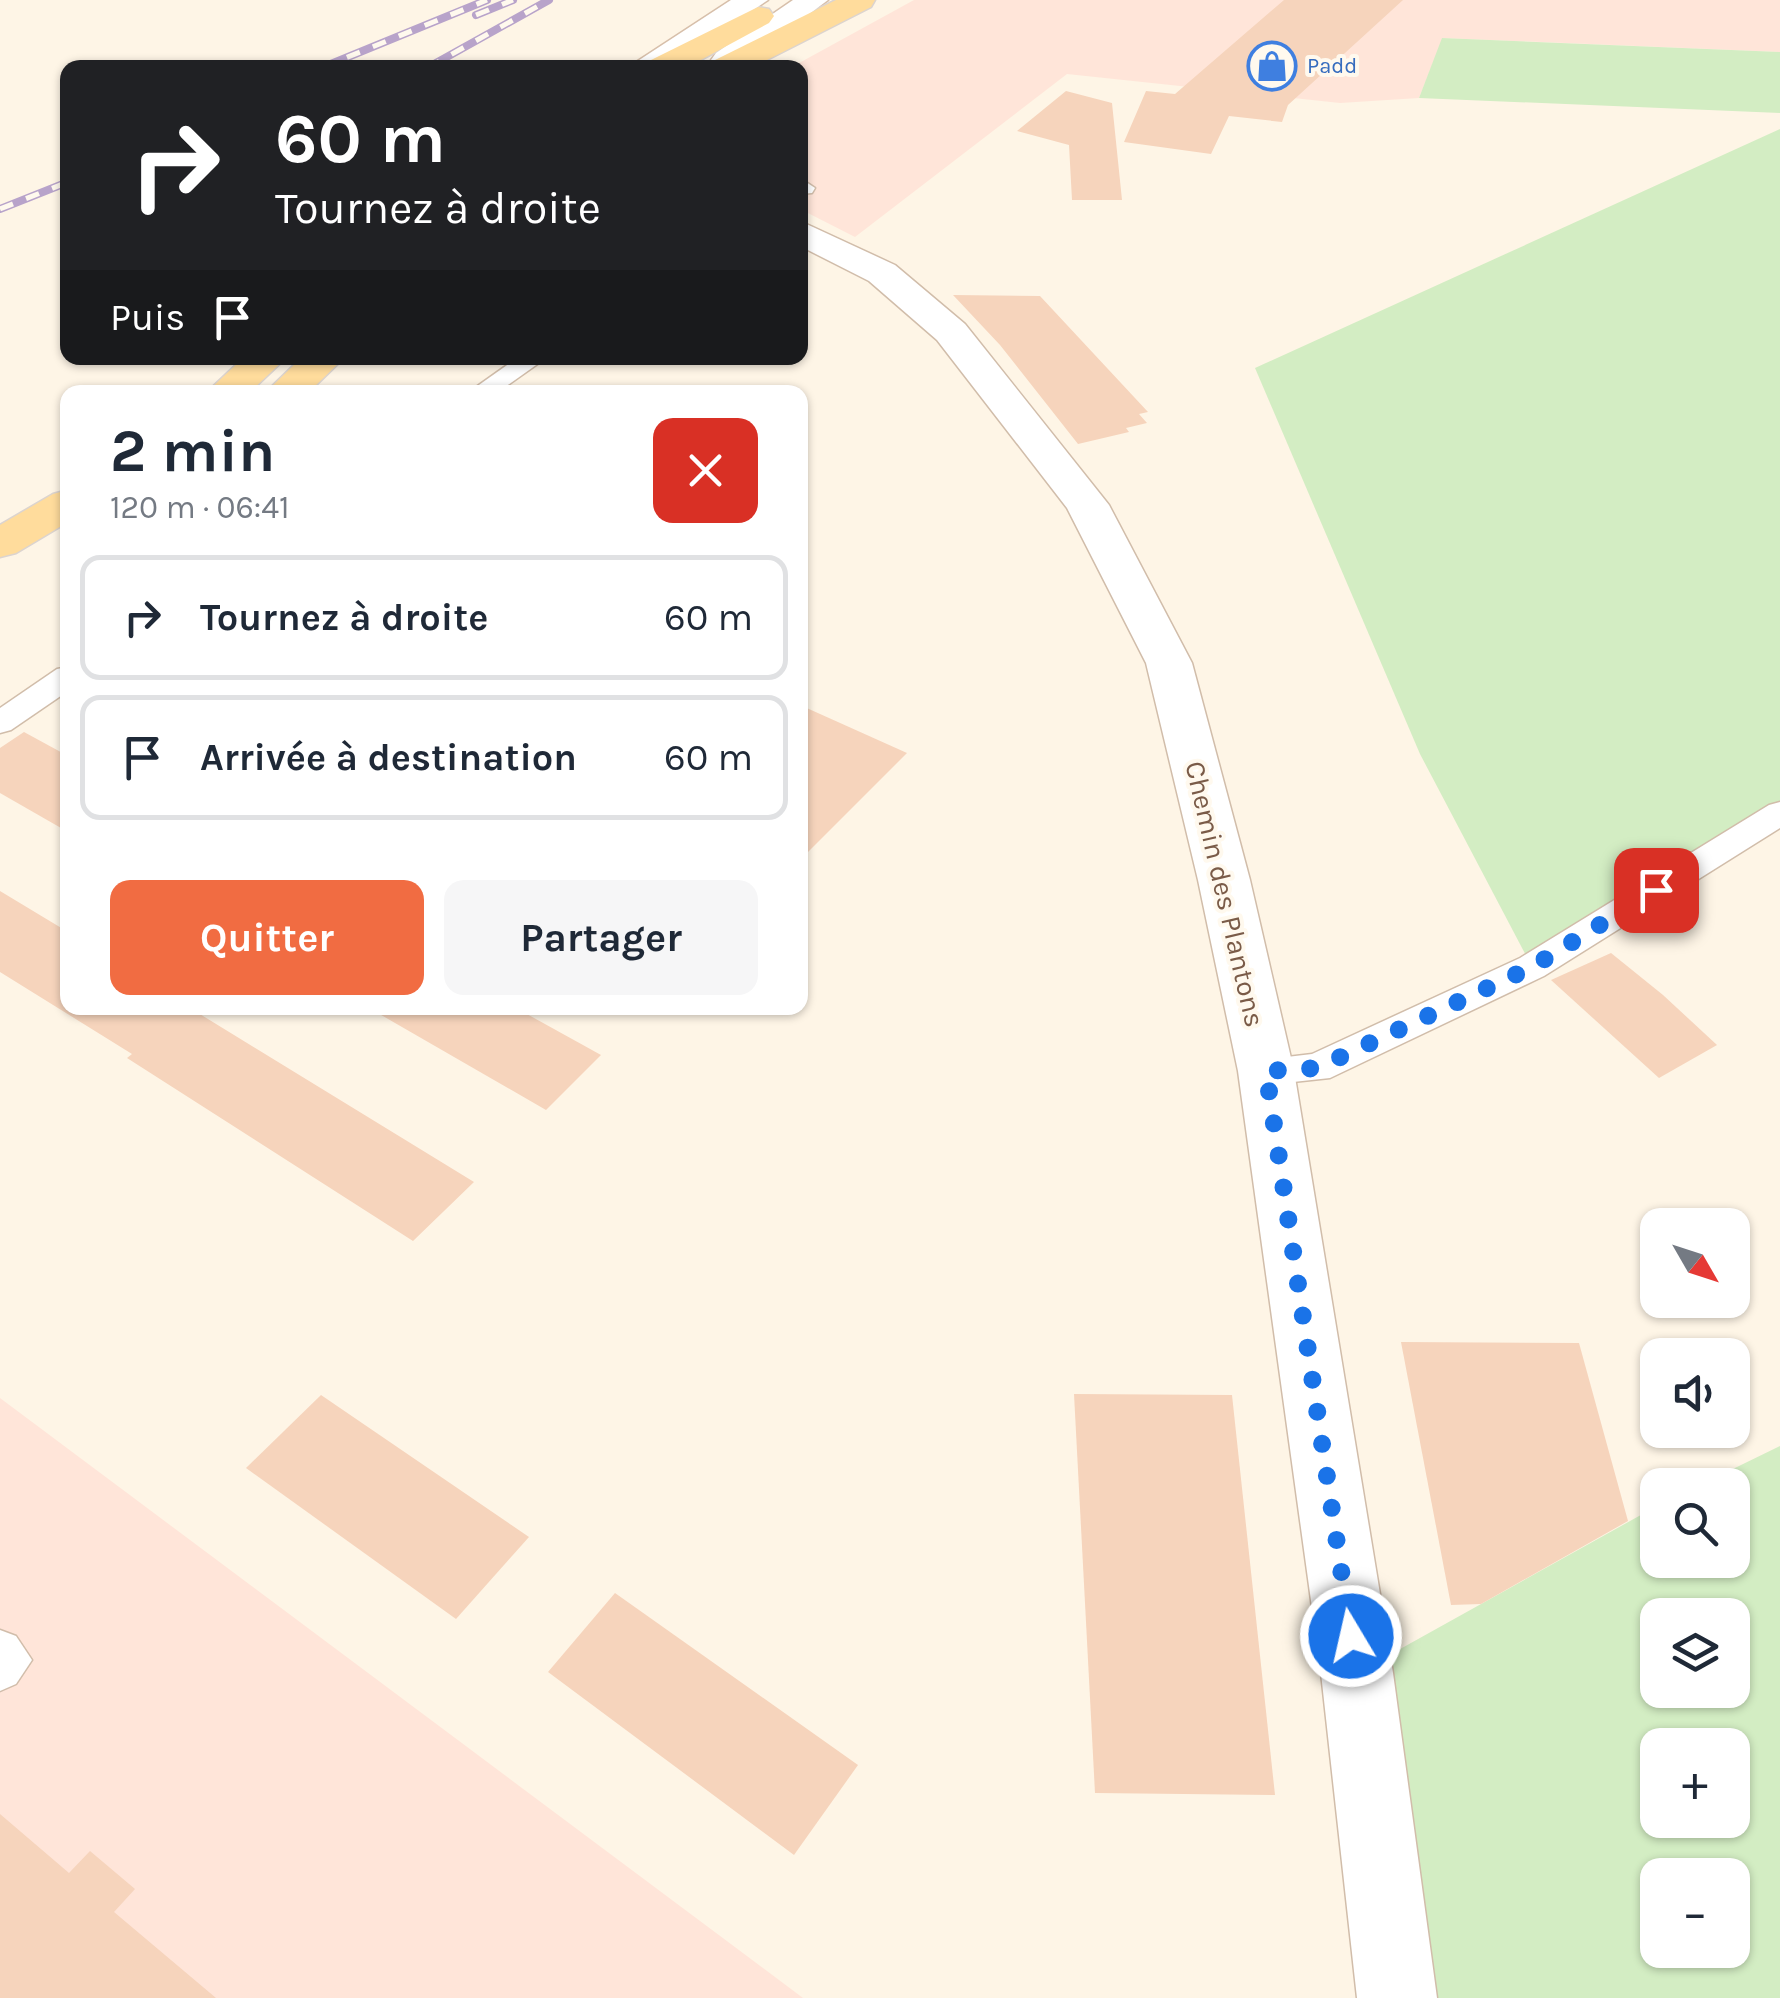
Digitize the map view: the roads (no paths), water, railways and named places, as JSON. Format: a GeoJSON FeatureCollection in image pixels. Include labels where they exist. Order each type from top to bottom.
{"type":"FeatureCollection","features":[{"type":"Feature","properties":{"kind":"main road"},"geometry":{"type":"LineString","coordinates":[[676,60],[786,0]]}},
{"type":"Feature","properties":{"kind":"main road"},"geometry":{"type":"LineString","coordinates":[[742,60],[860,0]]}},
{"type":"Feature","properties":{"kind":"main road"},"geometry":{"type":"LineString","coordinates":[[236,385],[258,365]]}},
{"type":"Feature","properties":{"kind":"main road"},"geometry":{"type":"LineString","coordinates":[[294,385],[316,365]]}},
{"type":"Feature","properties":{"kind":"main road"},"geometry":{"type":"LineString","coordinates":[[0,544],[60,508]]}},
{"type":"Feature","properties":{"kind":"main road"},"geometry":{"type":"LineString","coordinates":[[0,578],[60,544]]}},
{"type":"Feature","properties":{"kind":"street"},"geometry":{"type":"LineString","coordinates":[[656,60],[753,0]]}},
{"type":"Feature","properties":{"kind":"street"},"geometry":{"type":"LineString","coordinates":[[727,60],[812,0]]}},
{"type":"Feature","properties":{"kind":"street","name":"Chemin des Plantons"},"geometry":{"type":"LineString","coordinates":[[808,208],[951,332],[1087,505],[1169,663],[1224,880],[1266,1071],[1356,1673],[1398,1998]]}},
{"type":"Feature","properties":{"kind":"lane"},"geometry":{"type":"LineString","coordinates":[[492,385],[522,365]]}},
{"type":"Feature","properties":{"kind":"lane"},"geometry":{"type":"LineString","coordinates":[[0,723],[60,682]]}},
{"type":"Feature","properties":{"kind":"lane"},"geometry":{"type":"LineString","coordinates":[[1266,1071],[1317,1068],[1532,967],[1780,814]]}},
{"type":"Feature","properties":{"kind":"lane"},"geometry":{"type":"LineString","coordinates":[[0,1651],[10,1660],[0,1670]]}},
{"type":"Feature","properties":{"kind":"railway"},"geometry":{"type":"LineString","coordinates":[[341,60],[487,0]]}},
{"type":"Feature","properties":{"kind":"railway"},"geometry":{"type":"LineString","coordinates":[[476,15],[513,0]]}},
{"type":"Feature","properties":{"kind":"railway"},"geometry":{"type":"LineString","coordinates":[[441,60],[549,0]]}},
{"type":"Feature","properties":{"kind":"railway"},"geometry":{"type":"LineString","coordinates":[[0,209],[60,185]]}},
{"type":"Feature","properties":{"kind":"place","name":"Padd"},"geometry":{"type":"Point","coordinates":[1272,66]}}]}
